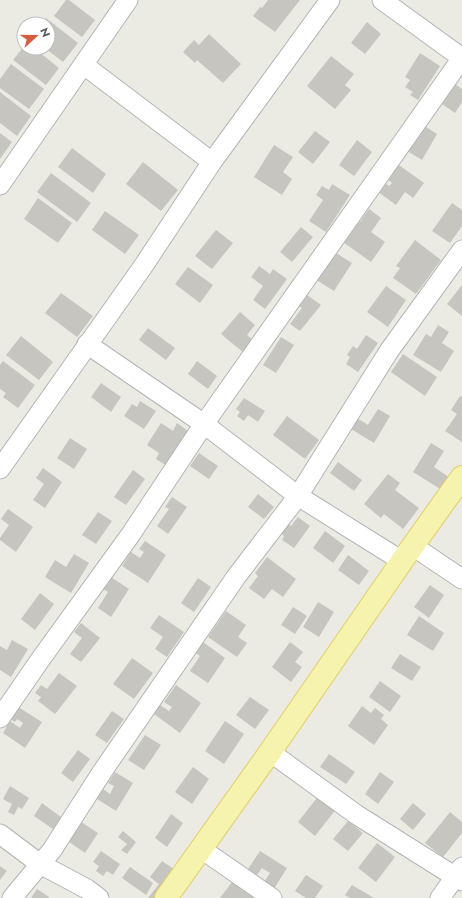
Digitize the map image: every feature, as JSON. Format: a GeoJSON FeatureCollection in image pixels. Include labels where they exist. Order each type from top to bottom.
{"type":"FeatureCollection","features":[{"type":"Feature","properties":{"kind":"main road"},"geometry":{"type":"LineString","coordinates":[[166,898],[462,477]]}},
{"type":"Feature","properties":{"kind":"street"},"geometry":{"type":"LineString","coordinates":[[0,185],[128,0]]}},
{"type":"Feature","properties":{"kind":"street"},"geometry":{"type":"LineString","coordinates":[[0,469],[144,265],[212,162],[330,0]]}},
{"type":"Feature","properties":{"kind":"street"},"geometry":{"type":"LineString","coordinates":[[0,718],[131,534],[204,424],[462,58],[382,0]]}},
{"type":"Feature","properties":{"kind":"street"},"geometry":{"type":"LineString","coordinates":[[84,65],[212,162]]}},
{"type":"Feature","properties":{"kind":"street"},"geometry":{"type":"LineString","coordinates":[[12,898],[52,850],[102,772],[236,577],[298,496],[389,351],[462,250]]}},
{"type":"Feature","properties":{"kind":"street"},"geometry":{"type":"LineString","coordinates":[[87,344],[204,424],[298,496],[462,580]]}},
{"type":"Feature","properties":{"kind":"street"},"geometry":{"type":"LineString","coordinates":[[270,752],[357,815],[460,875],[440,898]]}},
{"type":"Feature","properties":{"kind":"street"},"geometry":{"type":"LineString","coordinates":[[0,834],[40,864],[99,898]]}},
{"type":"Feature","properties":{"kind":"street"},"geometry":{"type":"LineString","coordinates":[[200,848],[272,898]]}},
{"type":"Feature","properties":{"kind":"building"},"geometry":{"type":"Polygon","coordinates":[[[66,0],[69,0],[95,20],[82,37],[54,16],[66,0]]]}},
{"type":"Feature","properties":{"kind":"building"},"geometry":{"type":"Polygon","coordinates":[[[268,0],[300,0],[275,32],[253,16],[268,0]]]}},
{"type":"Feature","properties":{"kind":"building"},"geometry":{"type":"Polygon","coordinates":[[[367,22],[381,34],[365,54],[351,43],[367,22]]]}},
{"type":"Feature","properties":{"kind":"building"},"geometry":{"type":"Polygon","coordinates":[[[56,26],[78,43],[63,62],[55,56],[56,26]]]}},
{"type":"Feature","properties":{"kind":"building"},"geometry":{"type":"Polygon","coordinates":[[[209,34],[241,64],[223,83],[197,60],[195,63],[183,52],[194,40],[199,45],[209,34]]]}},
{"type":"Feature","properties":{"kind":"building"},"geometry":{"type":"Polygon","coordinates":[[[420,53],[440,66],[418,100],[410,95],[413,92],[405,87],[410,80],[405,77],[420,53]]]}},
{"type":"Feature","properties":{"kind":"building"},"geometry":{"type":"Polygon","coordinates":[[[16,56],[44,56],[59,68],[46,85],[13,60],[16,56]]]}},
{"type":"Feature","properties":{"kind":"building"},"geometry":{"type":"Polygon","coordinates":[[[331,56],[354,74],[345,85],[351,90],[335,109],[307,86],[331,56]]]}},
{"type":"Feature","properties":{"kind":"building"},"geometry":{"type":"Polygon","coordinates":[[[11,64],[44,89],[29,109],[0,88],[0,79],[11,64]]]}},
{"type":"Feature","properties":{"kind":"building"},"geometry":{"type":"Polygon","coordinates":[[[455,84],[462,89],[462,102],[455,113],[442,104],[455,84]]]}},
{"type":"Feature","properties":{"kind":"building"},"geometry":{"type":"Polygon","coordinates":[[[0,92],[31,116],[17,136],[0,123],[0,92]]]}},
{"type":"Feature","properties":{"kind":"building"},"geometry":{"type":"Polygon","coordinates":[[[423,125],[437,134],[422,160],[404,149],[423,125]]]}},
{"type":"Feature","properties":{"kind":"building"},"geometry":{"type":"Polygon","coordinates":[[[315,131],[330,142],[313,164],[298,152],[315,131]]]}},
{"type":"Feature","properties":{"kind":"building"},"geometry":{"type":"Polygon","coordinates":[[[0,133],[12,142],[0,159],[0,133]]]}},
{"type":"Feature","properties":{"kind":"building"},"geometry":{"type":"Polygon","coordinates":[[[357,140],[372,152],[354,176],[339,165],[357,140]]]}},
{"type":"Feature","properties":{"kind":"building"},"geometry":{"type":"Polygon","coordinates":[[[274,145],[293,157],[283,172],[292,179],[282,195],[254,177],[274,145]]]}},
{"type":"Feature","properties":{"kind":"building"},"geometry":{"type":"Polygon","coordinates":[[[72,148],[106,174],[93,193],[58,167],[72,148]]]}},
{"type":"Feature","properties":{"kind":"building"},"geometry":{"type":"Polygon","coordinates":[[[143,162],[178,190],[161,211],[126,184],[143,162]]]}},
{"type":"Feature","properties":{"kind":"building"},"geometry":{"type":"Polygon","coordinates":[[[396,163],[424,183],[413,198],[405,192],[396,205],[377,191],[383,182],[389,186],[392,183],[386,178],[396,163]]]}},
{"type":"Feature","properties":{"kind":"building"},"geometry":{"type":"Polygon","coordinates":[[[51,173],[91,203],[77,222],[37,192],[51,173]]]}},
{"type":"Feature","properties":{"kind":"building"},"geometry":{"type":"Polygon","coordinates":[[[332,184],[350,195],[326,232],[309,221],[323,200],[316,195],[322,186],[329,190],[332,184]]]}},
{"type":"Feature","properties":{"kind":"building"},"geometry":{"type":"Polygon","coordinates":[[[38,198],[72,223],[58,243],[24,219],[38,198]]]}},
{"type":"Feature","properties":{"kind":"building"},"geometry":{"type":"Polygon","coordinates":[[[452,203],[462,210],[462,226],[450,243],[432,231],[452,203]]]}},
{"type":"Feature","properties":{"kind":"building"},"geometry":{"type":"Polygon","coordinates":[[[369,209],[381,218],[371,232],[385,242],[371,262],[340,240],[355,219],[359,223],[369,209]]]}},
{"type":"Feature","properties":{"kind":"building"},"geometry":{"type":"Polygon","coordinates":[[[105,211],[139,235],[125,254],[92,230],[105,211]]]}},
{"type":"Feature","properties":{"kind":"building"},"geometry":{"type":"Polygon","coordinates":[[[301,227],[313,237],[292,262],[280,252],[301,227]]]}},
{"type":"Feature","properties":{"kind":"building"},"geometry":{"type":"Polygon","coordinates":[[[216,230],[233,243],[212,269],[195,256],[216,230]]]}},
{"type":"Feature","properties":{"kind":"building"},"geometry":{"type":"Polygon","coordinates":[[[415,240],[441,260],[416,294],[393,278],[400,268],[396,266],[415,240]]]}},
{"type":"Feature","properties":{"kind":"building"},"geometry":{"type":"Polygon","coordinates":[[[333,251],[352,263],[334,291],[315,279],[333,251]]]}},
{"type":"Feature","properties":{"kind":"building"},"geometry":{"type":"Polygon","coordinates":[[[259,266],[270,274],[273,269],[287,279],[265,309],[253,300],[263,286],[251,277],[259,266]]]}},
{"type":"Feature","properties":{"kind":"building"},"geometry":{"type":"Polygon","coordinates":[[[188,267],[213,285],[200,303],[175,284],[188,267]]]}},
{"type":"Feature","properties":{"kind":"building"},"geometry":{"type":"Polygon","coordinates":[[[462,285],[462,316],[447,304],[462,285]]]}},
{"type":"Feature","properties":{"kind":"building"},"geometry":{"type":"Polygon","coordinates":[[[386,286],[406,300],[388,327],[367,312],[386,286]]]}},
{"type":"Feature","properties":{"kind":"building"},"geometry":{"type":"Polygon","coordinates":[[[303,292],[321,305],[300,331],[290,324],[302,308],[295,303],[303,292]]]}},
{"type":"Feature","properties":{"kind":"building"},"geometry":{"type":"Polygon","coordinates":[[[61,293],[93,316],[77,337],[45,313],[61,293]]]}},
{"type":"Feature","properties":{"kind":"building"},"geometry":{"type":"Polygon","coordinates":[[[240,312],[255,325],[247,335],[254,341],[244,353],[221,334],[240,312]]]}},
{"type":"Feature","properties":{"kind":"building"},"geometry":{"type":"Polygon","coordinates":[[[438,325],[449,332],[442,343],[454,351],[441,372],[413,355],[426,334],[431,337],[438,325]]]}},
{"type":"Feature","properties":{"kind":"building"},"geometry":{"type":"Polygon","coordinates":[[[148,328],[175,348],[166,360],[139,340],[148,328]]]}},
{"type":"Feature","properties":{"kind":"building"},"geometry":{"type":"Polygon","coordinates":[[[366,335],[378,343],[358,372],[346,364],[350,357],[347,355],[353,346],[357,349],[366,335]]]}},
{"type":"Feature","properties":{"kind":"building"},"geometry":{"type":"Polygon","coordinates":[[[21,336],[53,362],[39,380],[6,355],[21,336]]]}},
{"type":"Feature","properties":{"kind":"building"},"geometry":{"type":"Polygon","coordinates":[[[281,337],[294,345],[276,373],[263,365],[281,337]]]}},
{"type":"Feature","properties":{"kind":"building"},"geometry":{"type":"Polygon","coordinates":[[[403,354],[437,377],[425,396],[391,372],[403,354]]]}},
{"type":"Feature","properties":{"kind":"building"},"geometry":{"type":"Polygon","coordinates":[[[3,361],[35,385],[18,408],[3,397],[6,393],[0,389],[0,365],[3,361]]]}},
{"type":"Feature","properties":{"kind":"building"},"geometry":{"type":"Polygon","coordinates":[[[197,361],[217,376],[208,389],[188,374],[197,361]]]}},
{"type":"Feature","properties":{"kind":"building"},"geometry":{"type":"Polygon","coordinates":[[[101,383],[121,397],[111,412],[91,397],[101,383]]]}},
{"type":"Feature","properties":{"kind":"building"},"geometry":{"type":"Polygon","coordinates":[[[460,396],[462,397],[462,442],[445,431],[457,414],[451,410],[460,396]]]}},
{"type":"Feature","properties":{"kind":"building"},"geometry":{"type":"Polygon","coordinates":[[[244,398],[265,411],[258,422],[248,415],[244,421],[237,416],[240,412],[236,409],[244,398]]]}},
{"type":"Feature","properties":{"kind":"building"},"geometry":{"type":"Polygon","coordinates":[[[140,401],[156,411],[144,429],[124,416],[132,404],[137,407],[140,401]]]}},
{"type":"Feature","properties":{"kind":"building"},"geometry":{"type":"Polygon","coordinates":[[[378,409],[390,416],[374,443],[351,429],[357,418],[368,425],[378,409]]]}},
{"type":"Feature","properties":{"kind":"building"},"geometry":{"type":"Polygon","coordinates":[[[287,416],[319,440],[305,459],[273,435],[287,416]]]}},
{"type":"Feature","properties":{"kind":"building"},"geometry":{"type":"Polygon","coordinates":[[[161,423],[173,431],[177,423],[188,431],[167,466],[156,459],[159,453],[147,445],[161,423]]]}},
{"type":"Feature","properties":{"kind":"building"},"geometry":{"type":"Polygon","coordinates":[[[70,438],[87,449],[74,469],[57,458],[70,438]]]}},
{"type":"Feature","properties":{"kind":"building"},"geometry":{"type":"Polygon","coordinates":[[[431,443],[444,451],[434,467],[453,480],[445,492],[413,472],[431,443]]]}},
{"type":"Feature","properties":{"kind":"building"},"geometry":{"type":"Polygon","coordinates":[[[199,453],[218,466],[209,479],[190,466],[199,453]]]}},
{"type":"Feature","properties":{"kind":"building"},"geometry":{"type":"Polygon","coordinates":[[[338,462],[362,480],[354,491],[330,473],[338,462]]]}},
{"type":"Feature","properties":{"kind":"building"},"geometry":{"type":"Polygon","coordinates":[[[43,468],[62,482],[45,508],[33,500],[44,484],[36,478],[43,468]]]}},
{"type":"Feature","properties":{"kind":"building"},"geometry":{"type":"Polygon","coordinates":[[[133,470],[145,479],[126,505],[114,497],[133,470]]]}},
{"type":"Feature","properties":{"kind":"building"},"geometry":{"type":"Polygon","coordinates":[[[388,474],[400,483],[395,490],[419,508],[403,529],[384,514],[381,518],[364,504],[388,474]]]}},
{"type":"Feature","properties":{"kind":"building"},"geometry":{"type":"Polygon","coordinates":[[[258,494],[274,507],[264,519],[248,507],[258,494]]]}},
{"type":"Feature","properties":{"kind":"building"},"geometry":{"type":"Polygon","coordinates":[[[172,497],[187,507],[168,534],[157,526],[169,509],[165,507],[172,497]]]}},
{"type":"Feature","properties":{"kind":"building"},"geometry":{"type":"Polygon","coordinates":[[[8,509],[33,527],[16,552],[0,540],[9,525],[1,519],[8,509]]]}},
{"type":"Feature","properties":{"kind":"building"},"geometry":{"type":"Polygon","coordinates":[[[98,512],[112,521],[96,544],[82,535],[98,512]]]}},
{"type":"Feature","properties":{"kind":"building"},"geometry":{"type":"Polygon","coordinates":[[[298,517],[310,526],[294,548],[282,540],[284,536],[281,533],[288,524],[291,526],[298,517]]]}},
{"type":"Feature","properties":{"kind":"building"},"geometry":{"type":"Polygon","coordinates":[[[325,531],[345,546],[333,563],[313,548],[325,531]]]}},
{"type":"Feature","properties":{"kind":"building"},"geometry":{"type":"Polygon","coordinates":[[[145,541],[166,555],[148,583],[122,566],[131,552],[140,558],[144,552],[139,549],[145,541]]]}},
{"type":"Feature","properties":{"kind":"building"},"geometry":{"type":"Polygon","coordinates":[[[74,554],[89,563],[71,593],[45,577],[55,560],[66,567],[74,554]]]}},
{"type":"Feature","properties":{"kind":"building"},"geometry":{"type":"Polygon","coordinates":[[[348,555],[369,571],[359,585],[338,570],[348,555]]]}},
{"type":"Feature","properties":{"kind":"building"},"geometry":{"type":"Polygon","coordinates":[[[267,557],[296,579],[283,597],[272,589],[264,599],[249,588],[258,576],[255,573],[267,557]]]}},
{"type":"Feature","properties":{"kind":"building"},"geometry":{"type":"Polygon","coordinates":[[[111,577],[129,589],[111,617],[98,608],[108,592],[103,589],[111,577]]]}},
{"type":"Feature","properties":{"kind":"building"},"geometry":{"type":"Polygon","coordinates":[[[198,578],[211,587],[194,612],[181,603],[198,578]]]}},
{"type":"Feature","properties":{"kind":"building"},"geometry":{"type":"Polygon","coordinates":[[[430,585],[444,595],[429,618],[414,607],[430,585]]]}},
{"type":"Feature","properties":{"kind":"building"},"geometry":{"type":"Polygon","coordinates":[[[40,593],[54,604],[35,630],[21,619],[40,593]]]}},
{"type":"Feature","properties":{"kind":"building"},"geometry":{"type":"Polygon","coordinates":[[[318,602],[334,612],[319,637],[303,627],[318,602]]]}},
{"type":"Feature","properties":{"kind":"building"},"geometry":{"type":"Polygon","coordinates":[[[293,607],[307,616],[295,634],[281,625],[293,607]]]}},
{"type":"Feature","properties":{"kind":"building"},"geometry":{"type":"Polygon","coordinates":[[[226,611],[246,625],[238,637],[247,643],[237,657],[208,637],[226,611]]]}},
{"type":"Feature","properties":{"kind":"building"},"geometry":{"type":"Polygon","coordinates":[[[159,615],[184,632],[167,657],[155,649],[163,637],[150,628],[159,615]]]}},
{"type":"Feature","properties":{"kind":"building"},"geometry":{"type":"Polygon","coordinates":[[[419,616],[444,633],[433,651],[407,635],[419,616]]]}},
{"type":"Feature","properties":{"kind":"building"},"geometry":{"type":"Polygon","coordinates":[[[81,623],[100,638],[81,662],[70,654],[82,638],[74,632],[81,623]]]}},
{"type":"Feature","properties":{"kind":"building"},"geometry":{"type":"Polygon","coordinates":[[[199,639],[225,658],[208,683],[190,671],[200,656],[191,650],[199,639]]]}},
{"type":"Feature","properties":{"kind":"building"},"geometry":{"type":"Polygon","coordinates":[[[12,640],[28,649],[11,677],[0,670],[0,646],[7,650],[12,640]]]}},
{"type":"Feature","properties":{"kind":"building"},"geometry":{"type":"Polygon","coordinates":[[[290,642],[303,652],[295,662],[302,667],[291,682],[272,667],[290,642]]]}},
{"type":"Feature","properties":{"kind":"building"},"geometry":{"type":"Polygon","coordinates":[[[400,654],[421,667],[412,681],[391,668],[400,654]]]}},
{"type":"Feature","properties":{"kind":"building"},"geometry":{"type":"Polygon","coordinates":[[[132,658],[153,673],[134,699],[113,684],[132,658]]]}},
{"type":"Feature","properties":{"kind":"building"},"geometry":{"type":"Polygon","coordinates":[[[59,673],[77,686],[55,714],[38,701],[41,697],[35,693],[41,685],[47,689],[59,673]]]}},
{"type":"Feature","properties":{"kind":"building"},"geometry":{"type":"Polygon","coordinates":[[[380,681],[401,696],[390,712],[369,697],[380,681]]]}},
{"type":"Feature","properties":{"kind":"building"},"geometry":{"type":"Polygon","coordinates":[[[176,685],[201,703],[180,733],[154,714],[160,705],[169,711],[172,707],[164,702],[176,685]]]}},
{"type":"Feature","properties":{"kind":"building"},"geometry":{"type":"Polygon","coordinates":[[[250,697],[269,710],[255,729],[236,715],[250,697]]]}},
{"type":"Feature","properties":{"kind":"building"},"geometry":{"type":"Polygon","coordinates":[[[15,705],[42,722],[25,748],[3,733],[10,721],[20,728],[23,723],[17,719],[15,722],[7,717],[15,705]]]}},
{"type":"Feature","properties":{"kind":"building"},"geometry":{"type":"Polygon","coordinates":[[[362,706],[371,713],[375,708],[384,715],[381,719],[388,725],[374,745],[348,726],[362,706]]]}},
{"type":"Feature","properties":{"kind":"building"},"geometry":{"type":"Polygon","coordinates":[[[112,711],[124,719],[107,743],[95,735],[112,711]]]}},
{"type":"Feature","properties":{"kind":"building"},"geometry":{"type":"Polygon","coordinates":[[[225,721],[244,734],[224,764],[205,751],[225,721]]]}},
{"type":"Feature","properties":{"kind":"building"},"geometry":{"type":"Polygon","coordinates":[[[145,735],[161,745],[144,770],[128,760],[145,735]]]}},
{"type":"Feature","properties":{"kind":"building"},"geometry":{"type":"Polygon","coordinates":[[[78,750],[90,759],[73,782],[61,773],[78,750]]]}},
{"type":"Feature","properties":{"kind":"building"},"geometry":{"type":"Polygon","coordinates":[[[329,754],[355,772],[346,784],[320,767],[329,754]]]}},
{"type":"Feature","properties":{"kind":"building"},"geometry":{"type":"Polygon","coordinates":[[[193,767],[209,779],[192,804],[175,792],[193,767]]]}},
{"type":"Feature","properties":{"kind":"building"},"geometry":{"type":"Polygon","coordinates":[[[115,772],[133,783],[116,811],[97,799],[103,789],[110,794],[114,786],[108,783],[115,772]]]}},
{"type":"Feature","properties":{"kind":"building"},"geometry":{"type":"Polygon","coordinates":[[[380,772],[394,782],[378,804],[365,794],[380,772]]]}},
{"type":"Feature","properties":{"kind":"building"},"geometry":{"type":"Polygon","coordinates":[[[10,786],[29,798],[22,809],[18,807],[14,815],[8,812],[12,804],[3,799],[10,786]]]}},
{"type":"Feature","properties":{"kind":"building"},"geometry":{"type":"Polygon","coordinates":[[[320,794],[337,808],[315,836],[298,822],[320,794]]]}},
{"type":"Feature","properties":{"kind":"building"},"geometry":{"type":"Polygon","coordinates":[[[42,803],[61,817],[53,829],[34,816],[42,803]]]}},
{"type":"Feature","properties":{"kind":"building"},"geometry":{"type":"Polygon","coordinates":[[[413,803],[426,814],[413,830],[400,819],[413,803]]]}},
{"type":"Feature","properties":{"kind":"building"},"geometry":{"type":"Polygon","coordinates":[[[450,812],[462,822],[462,833],[443,857],[425,843],[450,812]]]}},
{"type":"Feature","properties":{"kind":"building"},"geometry":{"type":"Polygon","coordinates":[[[171,814],[183,823],[167,847],[155,838],[171,814]]]}},
{"type":"Feature","properties":{"kind":"building"},"geometry":{"type":"Polygon","coordinates":[[[78,820],[98,833],[85,853],[65,839],[78,820]]]}},
{"type":"Feature","properties":{"kind":"building"},"geometry":{"type":"Polygon","coordinates":[[[348,821],[363,833],[348,851],[333,839],[348,821]]]}},
{"type":"Feature","properties":{"kind":"building"},"geometry":{"type":"Polygon","coordinates":[[[123,831],[136,842],[127,854],[121,850],[127,844],[118,837],[123,831]]]}},
{"type":"Feature","properties":{"kind":"building"},"geometry":{"type":"Polygon","coordinates":[[[377,843],[395,857],[376,882],[358,868],[377,843]]]}},
{"type":"Feature","properties":{"kind":"building"},"geometry":{"type":"Polygon","coordinates":[[[101,851],[120,864],[113,875],[107,871],[103,876],[96,871],[99,866],[93,862],[101,851]]]}},
{"type":"Feature","properties":{"kind":"building"},"geometry":{"type":"Polygon","coordinates":[[[260,851],[287,868],[274,889],[264,882],[270,873],[262,868],[257,875],[248,869],[260,851]]]}},
{"type":"Feature","properties":{"kind":"building"},"geometry":{"type":"Polygon","coordinates":[[[162,861],[178,872],[160,898],[148,898],[159,884],[150,877],[162,861]]]}},
{"type":"Feature","properties":{"kind":"building"},"geometry":{"type":"Polygon","coordinates":[[[0,866],[7,871],[0,880],[0,866]]]}},
{"type":"Feature","properties":{"kind":"building"},"geometry":{"type":"Polygon","coordinates":[[[130,867],[153,883],[146,895],[122,878],[130,867]]]}},
{"type":"Feature","properties":{"kind":"building"},"geometry":{"type":"Polygon","coordinates":[[[306,875],[323,886],[315,898],[306,898],[295,891],[306,875]]]}},
{"type":"Feature","properties":{"kind":"building"},"geometry":{"type":"Polygon","coordinates":[[[232,882],[255,898],[220,898],[232,882]]]}},
{"type":"Feature","properties":{"kind":"building"},"geometry":{"type":"Polygon","coordinates":[[[352,885],[374,898],[350,898],[345,895],[352,885]]]}},
{"type":"Feature","properties":{"kind":"building"},"geometry":{"type":"Polygon","coordinates":[[[37,889],[49,897],[31,898],[37,889]]]}}]}
